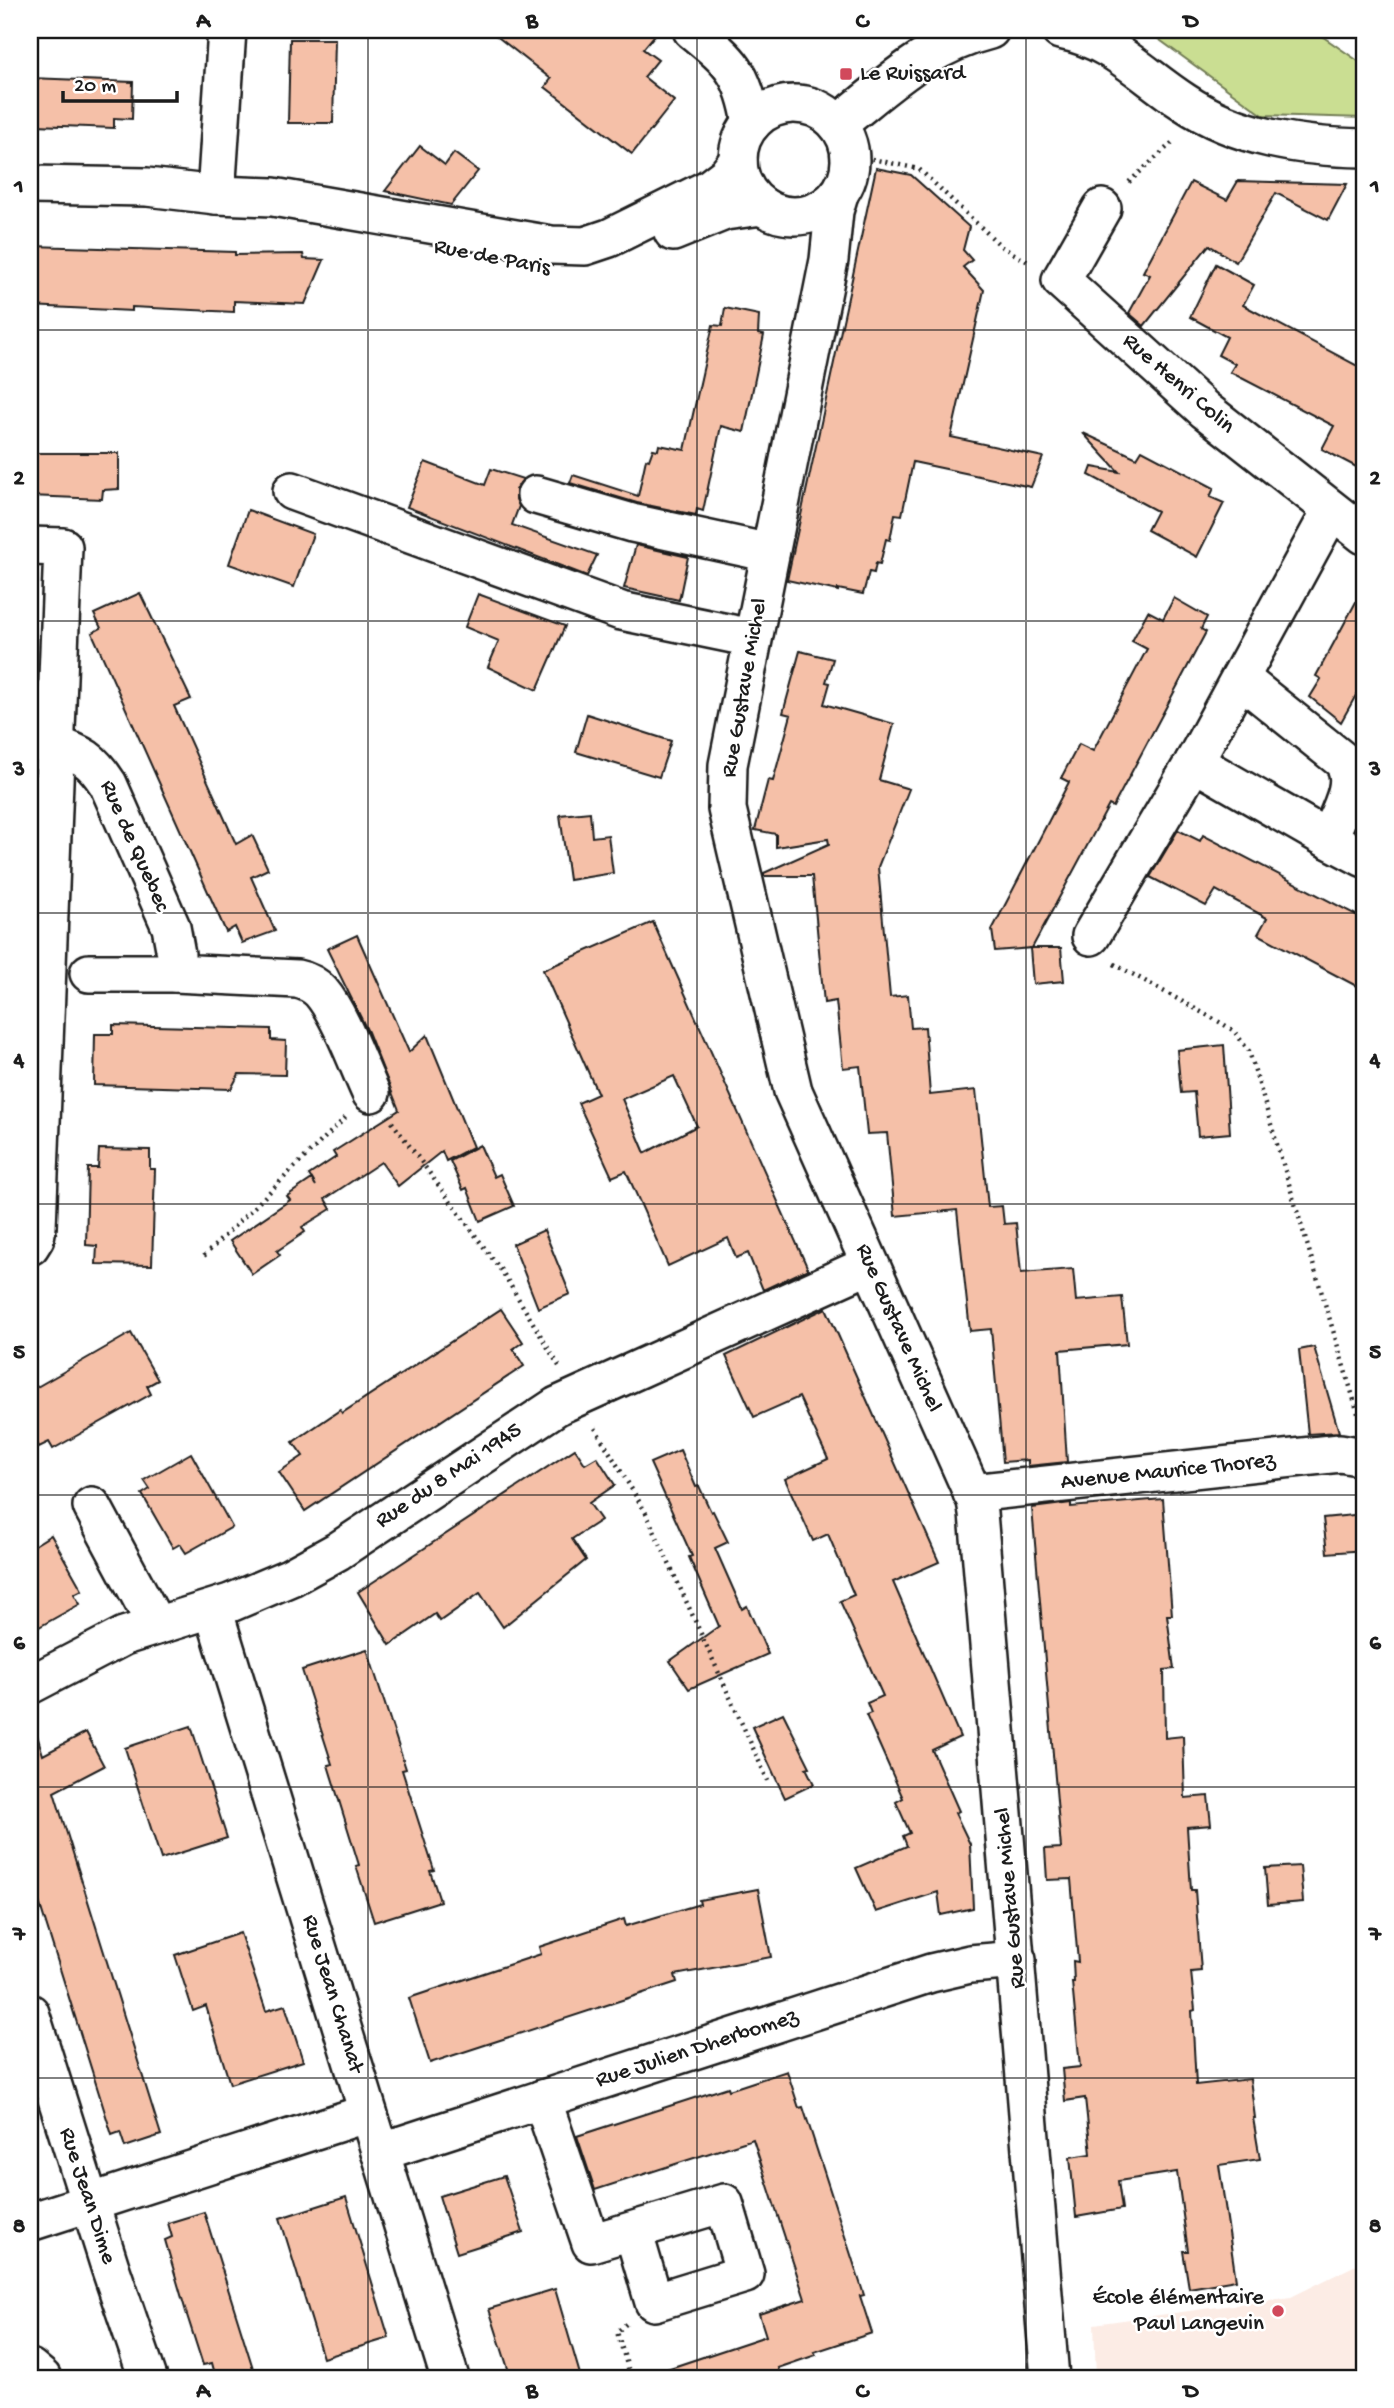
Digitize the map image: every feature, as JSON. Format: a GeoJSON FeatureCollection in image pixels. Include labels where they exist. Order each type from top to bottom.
{"type":"FeatureCollection","features":[{"type":"Feature","properties":{"kind":"street"},"geometry":{"type":"LineString","coordinates":[[216,195],[227,30]]}},
{"type":"Feature","properties":{"kind":"street"},"geometry":{"type":"LineString","coordinates":[[692,30],[721,54],[735,70],[746,90],[752,123]]}},
{"type":"Feature","properties":{"kind":"street"},"geometry":{"type":"LineString","coordinates":[[844,139],[897,77],[941,47],[990,30]]}},
{"type":"Feature","properties":{"kind":"street"},"geometry":{"type":"LineString","coordinates":[[1060,30],[1083,35],[1112,49],[1203,114],[1251,134],[1314,146],[1364,148]]}},
{"type":"Feature","properties":{"kind":"street"},"geometry":{"type":"LineString","coordinates":[[800,104],[824,112],[844,139],[849,171],[839,194],[826,206],[811,213],[795,216],[770,210],[751,196],[743,183],[738,161],[743,137],[752,123],[765,111],[800,104]]}},
{"type":"Feature","properties":{"kind":"street","name":"Rue de Paris"},"geometry":{"type":"LineString","coordinates":[[30,185],[147,187],[216,195],[273,197],[574,247],[609,238],[698,195],[727,175],[738,161]]}},
{"type":"Feature","properties":{"kind":"street","name":"Rue Gustave Michel"},"geometry":{"type":"LineString","coordinates":[[839,194],[834,211],[829,260],[728,765],[727,809],[793,1091],[972,1493],[978,1513],[1050,2378]]}},
{"type":"Feature","properties":{"kind":"street","name":"Rue de Paris"},"geometry":{"type":"LineString","coordinates":[[216,195],[269,215],[566,272],[597,266],[724,211],[770,210]]}},
{"type":"Feature","properties":{"kind":"street"},"geometry":{"type":"LineString","coordinates":[[1061,280],[1102,208]]}},
{"type":"Feature","properties":{"kind":"street","name":"Rue Gustave Michel"},"geometry":{"type":"LineString","coordinates":[[770,210],[797,234],[811,256],[820,297]]}},
{"type":"Feature","properties":{"kind":"street","name":"Rue Henri Colin"},"geometry":{"type":"LineString","coordinates":[[1061,280],[1205,410],[1364,535]]}},
{"type":"Feature","properties":{"kind":"street"},"geometry":{"type":"LineString","coordinates":[[292,491],[621,611],[752,638]]}},
{"type":"Feature","properties":{"kind":"street"},"geometry":{"type":"LineString","coordinates":[[536,495],[632,523],[770,554]]}},
{"type":"Feature","properties":{"kind":"street"},"geometry":{"type":"LineString","coordinates":[[1091,936],[1194,762],[1331,511]]}},
{"type":"Feature","properties":{"kind":"street"},"geometry":{"type":"LineString","coordinates":[[30,1246],[37,1227],[55,745],[46,547]]}},
{"type":"Feature","properties":{"kind":"street"},"geometry":{"type":"LineString","coordinates":[[1240,678],[1348,767],[1350,782],[1328,839]]}},
{"type":"Feature","properties":{"kind":"street","name":"Rue de Quebec"},"geometry":{"type":"LineString","coordinates":[[55,745],[89,759],[108,784],[171,927],[176,954],[175,973]]}},
{"type":"Feature","properties":{"kind":"street"},"geometry":{"type":"LineString","coordinates":[[1194,762],[1364,858]]}},
{"type":"Feature","properties":{"kind":"street"},"geometry":{"type":"LineString","coordinates":[[89,973],[175,973],[297,979],[309,982],[320,991],[331,1007],[371,1093]]}},
{"type":"Feature","properties":{"kind":"street","name":"Rue du 8 Mai 1945"},"geometry":{"type":"LineString","coordinates":[[30,1685],[115,1640],[213,1609],[268,1588],[338,1551],[540,1415],[869,1265]]}},
{"type":"Feature","properties":{"kind":"street","name":"Avenue Maurice Thorez"},"geometry":{"type":"LineString","coordinates":[[972,1493],[1340,1453],[1364,1457]]}},
{"type":"Feature","properties":{"kind":"street"},"geometry":{"type":"LineString","coordinates":[[92,1506],[156,1625]]}},
{"type":"Feature","properties":{"kind":"street","name":"Rue Jean Chanat"},"geometry":{"type":"LineString","coordinates":[[213,1609],[450,2378]]}},
{"type":"Feature","properties":{"kind":"street","name":"Rue Julien Dherbomez"},"geometry":{"type":"LineString","coordinates":[[380,2152],[941,1970],[970,1964],[1017,1960]]}},
{"type":"Feature","properties":{"kind":"street","name":"Rue Jean Dime"},"geometry":{"type":"LineString","coordinates":[[30,2012],[89,2202],[148,2378]]}},
{"type":"Feature","properties":{"kind":"street"},"geometry":{"type":"LineString","coordinates":[[542,2099],[591,2243],[724,2203],[745,2274],[654,2302],[633,2231]]}},
{"type":"Feature","properties":{"kind":"street"},"geometry":{"type":"LineString","coordinates":[[30,2222],[369,2113]]}},
{"type":"Feature","properties":{"kind":"street"},"geometry":{"type":"LineString","coordinates":[[30,2368],[42,2378]]}},
{"type":"Feature","properties":{"kind":"path"},"geometry":{"type":"LineString","coordinates":[[1102,208],[1203,114]]}},
{"type":"Feature","properties":{"kind":"path"},"geometry":{"type":"LineString","coordinates":[[844,139],[884,160],[919,169],[1002,247],[1061,280]]}},
{"type":"Feature","properties":{"kind":"path"},"geometry":{"type":"LineString","coordinates":[[1091,936],[1091,948],[1094,952],[1234,1031],[1249,1051],[1360,1421]]}},
{"type":"Feature","properties":{"kind":"path"},"geometry":{"type":"LineString","coordinates":[[204,1256],[371,1093],[503,1273],[646,1513],[768,1780]]}},
{"type":"Feature","properties":{"kind":"path"},"geometry":{"type":"LineString","coordinates":[[631,2378],[617,2332],[654,2302]]}},
{"type":"Feature","properties":{"kind":"shaded area","name":"École élémentaire Paul Langevin"},"geometry":{"type":"Polygon","coordinates":[[[1364,2261],[1364,2378],[1096,2378],[1094,2324],[1291,2297],[1364,2261]]]}},
{"type":"Feature","properties":{"kind":"green space"},"geometry":{"type":"Polygon","coordinates":[[[1146,30],[1313,30],[1364,65],[1364,118],[1263,115],[1146,30]]]}},
{"type":"Feature","properties":{"kind":"building"},"geometry":{"type":"Polygon","coordinates":[[[489,30],[659,30],[643,49],[658,60],[644,77],[674,101],[632,154],[545,87],[551,79],[489,30]]]}},
{"type":"Feature","properties":{"kind":"building"},"geometry":{"type":"Polygon","coordinates":[[[290,39],[335,39],[333,123],[288,123],[290,39]]]}},
{"type":"Feature","properties":{"kind":"building"},"geometry":{"type":"Polygon","coordinates":[[[30,78],[133,82],[132,119],[114,118],[114,128],[36,125],[36,116],[30,115],[30,78]]]}},
{"type":"Feature","properties":{"kind":"building"},"geometry":{"type":"Polygon","coordinates":[[[420,146],[445,165],[454,153],[478,171],[451,205],[385,191],[420,146]]]}},
{"type":"Feature","properties":{"kind":"building"},"geometry":{"type":"Polygon","coordinates":[[[876,168],[911,175],[969,227],[963,250],[972,260],[963,267],[984,290],[951,437],[1043,457],[1031,487],[913,462],[902,515],[895,514],[890,540],[886,539],[880,564],[876,563],[874,573],[869,572],[863,594],[787,580],[876,168]]]}},
{"type":"Feature","properties":{"kind":"building"},"geometry":{"type":"Polygon","coordinates":[[[1238,181],[1347,184],[1328,220],[1276,193],[1236,262],[1209,245],[1144,326],[1129,313],[1150,275],[1143,272],[1191,182],[1227,200],[1238,181]]]}},
{"type":"Feature","properties":{"kind":"building"},"geometry":{"type":"Polygon","coordinates":[[[31,246],[235,252],[235,255],[303,254],[304,259],[324,260],[305,304],[234,301],[234,312],[132,307],[132,311],[30,306],[31,246]]]}},
{"type":"Feature","properties":{"kind":"building"},"geometry":{"type":"Polygon","coordinates":[[[1216,264],[1254,285],[1243,305],[1363,369],[1364,367],[1364,471],[1322,449],[1334,426],[1230,372],[1235,364],[1218,355],[1227,337],[1190,317],[1216,264]]]}},
{"type":"Feature","properties":{"kind":"building"},"geometry":{"type":"Polygon","coordinates":[[[725,308],[759,315],[758,334],[764,335],[744,432],[721,426],[703,511],[697,509],[696,515],[637,503],[570,483],[573,475],[638,496],[646,459],[649,460],[653,449],[658,450],[659,445],[685,450],[713,325],[722,326],[725,308]]]}},
{"type":"Feature","properties":{"kind":"building"},"geometry":{"type":"Polygon","coordinates":[[[1083,433],[1137,458],[1142,450],[1214,488],[1210,497],[1224,503],[1197,557],[1147,530],[1157,511],[1089,475],[1092,467],[1119,472],[1083,433]]]}},
{"type":"Feature","properties":{"kind":"building"},"geometry":{"type":"Polygon","coordinates":[[[30,453],[119,453],[119,489],[103,490],[102,499],[30,496],[30,453]]]}},
{"type":"Feature","properties":{"kind":"building"},"geometry":{"type":"Polygon","coordinates":[[[425,462],[485,485],[491,469],[523,479],[516,490],[519,506],[512,525],[597,555],[587,576],[407,507],[425,462]]]}},
{"type":"Feature","properties":{"kind":"building"},"geometry":{"type":"Polygon","coordinates":[[[248,510],[313,534],[294,587],[229,564],[248,510]]]}},
{"type":"Feature","properties":{"kind":"building"},"geometry":{"type":"Polygon","coordinates":[[[636,545],[688,557],[679,600],[624,588],[636,545]]]}},
{"type":"Feature","properties":{"kind":"building"},"geometry":{"type":"Polygon","coordinates":[[[1364,587],[1364,681],[1341,722],[1310,697],[1321,679],[1316,676],[1364,587]]]}},
{"type":"Feature","properties":{"kind":"building"},"geometry":{"type":"Polygon","coordinates":[[[140,593],[191,699],[174,706],[236,844],[252,835],[268,869],[251,877],[275,931],[242,943],[235,927],[226,932],[92,633],[101,628],[94,614],[140,593]]]}},
{"type":"Feature","properties":{"kind":"building"},"geometry":{"type":"Polygon","coordinates":[[[478,594],[565,626],[537,690],[488,667],[499,641],[465,627],[478,594]]]}},
{"type":"Feature","properties":{"kind":"building"},"geometry":{"type":"Polygon","coordinates":[[[1174,598],[1207,617],[1201,629],[1206,632],[1113,807],[1109,805],[1032,948],[995,951],[992,930],[1069,782],[1061,778],[1079,744],[1093,751],[1147,649],[1132,641],[1148,611],[1163,619],[1174,598]]]}},
{"type":"Feature","properties":{"kind":"building"},"geometry":{"type":"Polygon","coordinates":[[[800,651],[833,659],[826,682],[830,683],[824,704],[894,724],[879,780],[909,789],[878,867],[890,997],[908,995],[911,1028],[925,1027],[930,1095],[976,1090],[988,1207],[1002,1206],[1004,1224],[1016,1223],[1021,1273],[1073,1269],[1076,1301],[1122,1297],[1127,1344],[1060,1350],[1067,1462],[1028,1466],[1028,1460],[1003,1462],[991,1329],[970,1331],[957,1210],[895,1216],[887,1133],[867,1134],[860,1066],[843,1068],[836,1001],[824,1003],[812,876],[764,876],[764,873],[829,844],[828,839],[776,847],[776,834],[755,830],[768,780],[773,781],[791,715],[783,713],[800,651]]]}},
{"type":"Feature","properties":{"kind":"building"},"geometry":{"type":"Polygon","coordinates":[[[587,714],[671,741],[659,777],[576,752],[587,714]]]}},
{"type":"Feature","properties":{"kind":"building"},"geometry":{"type":"Polygon","coordinates":[[[590,812],[592,837],[608,835],[613,873],[569,880],[560,815],[590,812]]]}},
{"type":"Feature","properties":{"kind":"building"},"geometry":{"type":"Polygon","coordinates":[[[1178,830],[1200,841],[1203,835],[1364,919],[1364,990],[1258,934],[1267,918],[1216,890],[1206,906],[1150,877],[1178,830]]]}},
{"type":"Feature","properties":{"kind":"building"},"geometry":{"type":"Polygon","coordinates":[[[653,922],[808,1269],[763,1290],[748,1253],[736,1258],[728,1238],[668,1266],[626,1171],[612,1177],[578,1103],[598,1094],[543,970],[653,922]],[[674,1076],[622,1099],[645,1153],[697,1126],[674,1076]]]}},
{"type":"Feature","properties":{"kind":"building"},"geometry":{"type":"Polygon","coordinates":[[[357,935],[409,1052],[427,1035],[473,1147],[446,1161],[442,1151],[398,1186],[381,1162],[325,1199],[331,1209],[302,1227],[305,1232],[277,1251],[280,1255],[252,1274],[230,1241],[290,1200],[287,1196],[312,1179],[309,1175],[336,1157],[333,1152],[399,1110],[368,1032],[327,949],[357,935]]]}},
{"type":"Feature","properties":{"kind":"building"},"geometry":{"type":"Polygon","coordinates":[[[1030,948],[1061,948],[1064,981],[1033,984],[1030,948]]]}},
{"type":"Feature","properties":{"kind":"building"},"geometry":{"type":"Polygon","coordinates":[[[113,1025],[271,1029],[271,1040],[286,1041],[285,1075],[239,1074],[231,1089],[94,1085],[95,1034],[113,1034],[113,1025]]]}},
{"type":"Feature","properties":{"kind":"building"},"geometry":{"type":"Polygon","coordinates":[[[1224,1045],[1230,1133],[1198,1136],[1194,1092],[1181,1093],[1177,1050],[1224,1045]]]}},
{"type":"Feature","properties":{"kind":"building"},"geometry":{"type":"Polygon","coordinates":[[[480,1145],[494,1177],[500,1174],[514,1206],[480,1221],[467,1188],[463,1190],[450,1161],[480,1145]]]}},
{"type":"Feature","properties":{"kind":"building"},"geometry":{"type":"Polygon","coordinates":[[[99,1149],[150,1150],[150,1169],[155,1169],[152,1265],[96,1264],[97,1246],[86,1245],[88,1168],[98,1168],[99,1149]]]}},
{"type":"Feature","properties":{"kind":"building"},"geometry":{"type":"Polygon","coordinates":[[[544,1230],[570,1294],[538,1308],[513,1244],[544,1230]]]}},
{"type":"Feature","properties":{"kind":"building"},"geometry":{"type":"Polygon","coordinates":[[[826,1308],[939,1562],[893,1582],[960,1737],[932,1750],[959,1811],[955,1813],[970,1844],[973,1908],[941,1915],[938,1892],[876,1912],[856,1868],[907,1846],[903,1836],[910,1833],[896,1802],[903,1798],[866,1715],[871,1713],[867,1703],[883,1696],[840,1601],[854,1595],[828,1534],[813,1541],[785,1479],[828,1459],[799,1397],[754,1417],[726,1356],[826,1308]]]}},
{"type":"Feature","properties":{"kind":"building"},"geometry":{"type":"Polygon","coordinates":[[[501,1309],[523,1342],[513,1349],[524,1366],[305,1511],[279,1472],[303,1456],[293,1442],[501,1309]]]}},
{"type":"Feature","properties":{"kind":"building"},"geometry":{"type":"Polygon","coordinates":[[[131,1333],[158,1380],[147,1386],[151,1394],[53,1449],[49,1442],[39,1447],[30,1431],[30,1391],[131,1333]]]}},
{"type":"Feature","properties":{"kind":"building"},"geometry":{"type":"Polygon","coordinates":[[[1314,1347],[1339,1432],[1308,1434],[1299,1350],[1314,1347]]]}},
{"type":"Feature","properties":{"kind":"building"},"geometry":{"type":"Polygon","coordinates":[[[575,1449],[585,1464],[597,1457],[615,1485],[589,1503],[601,1520],[572,1539],[586,1560],[503,1627],[480,1593],[440,1621],[435,1614],[390,1645],[358,1592],[575,1449]]]}},
{"type":"Feature","properties":{"kind":"building"},"geometry":{"type":"Polygon","coordinates":[[[680,1450],[696,1487],[699,1486],[728,1542],[715,1548],[742,1609],[747,1606],[768,1654],[689,1689],[670,1661],[719,1626],[689,1557],[692,1556],[650,1463],[680,1450]]]}},
{"type":"Feature","properties":{"kind":"building"},"geometry":{"type":"Polygon","coordinates":[[[191,1453],[232,1527],[186,1553],[180,1544],[173,1548],[142,1494],[150,1489],[144,1480],[191,1453]]]}},
{"type":"Feature","properties":{"kind":"building"},"geometry":{"type":"Polygon","coordinates":[[[1163,1499],[1172,1615],[1167,1615],[1174,1669],[1164,1670],[1165,1738],[1183,1736],[1185,1798],[1208,1796],[1211,1825],[1187,1827],[1191,1890],[1195,1890],[1201,1971],[1191,1972],[1195,2010],[1192,2011],[1196,2085],[1250,2079],[1260,2159],[1219,2165],[1236,2280],[1189,2288],[1183,2251],[1188,2251],[1177,2172],[1118,2181],[1122,2209],[1076,2217],[1070,2157],[1091,2154],[1085,2098],[1065,2101],[1062,2069],[1080,2067],[1072,1982],[1073,1961],[1078,1962],[1071,1879],[1047,1880],[1045,1849],[1061,1848],[1032,1508],[1071,1503],[1071,1507],[1163,1499]]]}},
{"type":"Feature","properties":{"kind":"building"},"geometry":{"type":"Polygon","coordinates":[[[1364,1514],[1364,1550],[1327,1553],[1323,1518],[1364,1514]]]}},
{"type":"Feature","properties":{"kind":"building"},"geometry":{"type":"Polygon","coordinates":[[[51,1535],[82,1590],[74,1594],[80,1604],[30,1632],[30,1548],[51,1535]]]}},
{"type":"Feature","properties":{"kind":"building"},"geometry":{"type":"Polygon","coordinates":[[[367,1649],[406,1769],[402,1770],[434,1870],[430,1871],[440,1901],[374,1922],[328,1765],[332,1764],[302,1670],[367,1649]]]}},
{"type":"Feature","properties":{"kind":"building"},"geometry":{"type":"Polygon","coordinates":[[[783,1713],[810,1767],[806,1768],[814,1784],[785,1798],[752,1727],[783,1713]]]}},
{"type":"Feature","properties":{"kind":"building"},"geometry":{"type":"Polygon","coordinates":[[[191,1726],[227,1838],[161,1859],[125,1748],[191,1726]]]}},
{"type":"Feature","properties":{"kind":"building"},"geometry":{"type":"Polygon","coordinates":[[[86,1732],[104,1766],[54,1792],[161,2135],[125,2147],[120,2132],[112,2135],[30,1873],[30,1736],[37,1735],[43,1755],[86,1732]]]}},
{"type":"Feature","properties":{"kind":"building"},"geometry":{"type":"Polygon","coordinates":[[[1300,1866],[1303,1902],[1268,1905],[1265,1868],[1300,1866]]]}},
{"type":"Feature","properties":{"kind":"building"},"geometry":{"type":"Polygon","coordinates":[[[758,1889],[771,1957],[675,1975],[677,1982],[430,2063],[409,1998],[541,1954],[539,1947],[624,1919],[626,1926],[700,1904],[699,1900],[758,1889]]]}},
{"type":"Feature","properties":{"kind":"building"},"geometry":{"type":"Polygon","coordinates":[[[240,1933],[266,2011],[285,2005],[303,2061],[230,2084],[206,2006],[193,2011],[175,1955],[240,1933]]]}},
{"type":"Feature","properties":{"kind":"building"},"geometry":{"type":"Polygon","coordinates":[[[787,2071],[799,2108],[803,2107],[864,2295],[860,2296],[872,2333],[814,2352],[816,2355],[778,2368],[781,2378],[656,2378],[655,2373],[766,2336],[759,2314],[805,2299],[753,2139],[595,2190],[577,2136],[728,2087],[729,2090],[787,2071]]]}},
{"type":"Feature","properties":{"kind":"building"},"geometry":{"type":"Polygon","coordinates":[[[504,2176],[523,2232],[457,2253],[439,2196],[504,2176]]]}},
{"type":"Feature","properties":{"kind":"building"},"geometry":{"type":"Polygon","coordinates":[[[346,2197],[389,2338],[323,2358],[280,2218],[346,2197]]]}},
{"type":"Feature","properties":{"kind":"building"},"geometry":{"type":"Polygon","coordinates":[[[204,2212],[256,2378],[216,2378],[212,2363],[203,2365],[186,2312],[165,2240],[172,2237],[168,2223],[204,2212]]]}},
{"type":"Feature","properties":{"kind":"building"},"geometry":{"type":"Polygon","coordinates":[[[555,2289],[581,2378],[511,2378],[489,2309],[555,2289]]]}},
{"type":"Feature","properties":{"kind":"place","name":"Le Ruissard"},"geometry":{"type":"Point","coordinates":[846,74]}},
{"type":"Feature","properties":{"kind":"place","name":"École élémentaire Paul Langevin"},"geometry":{"type":"Point","coordinates":[1278,2311]}}]}
